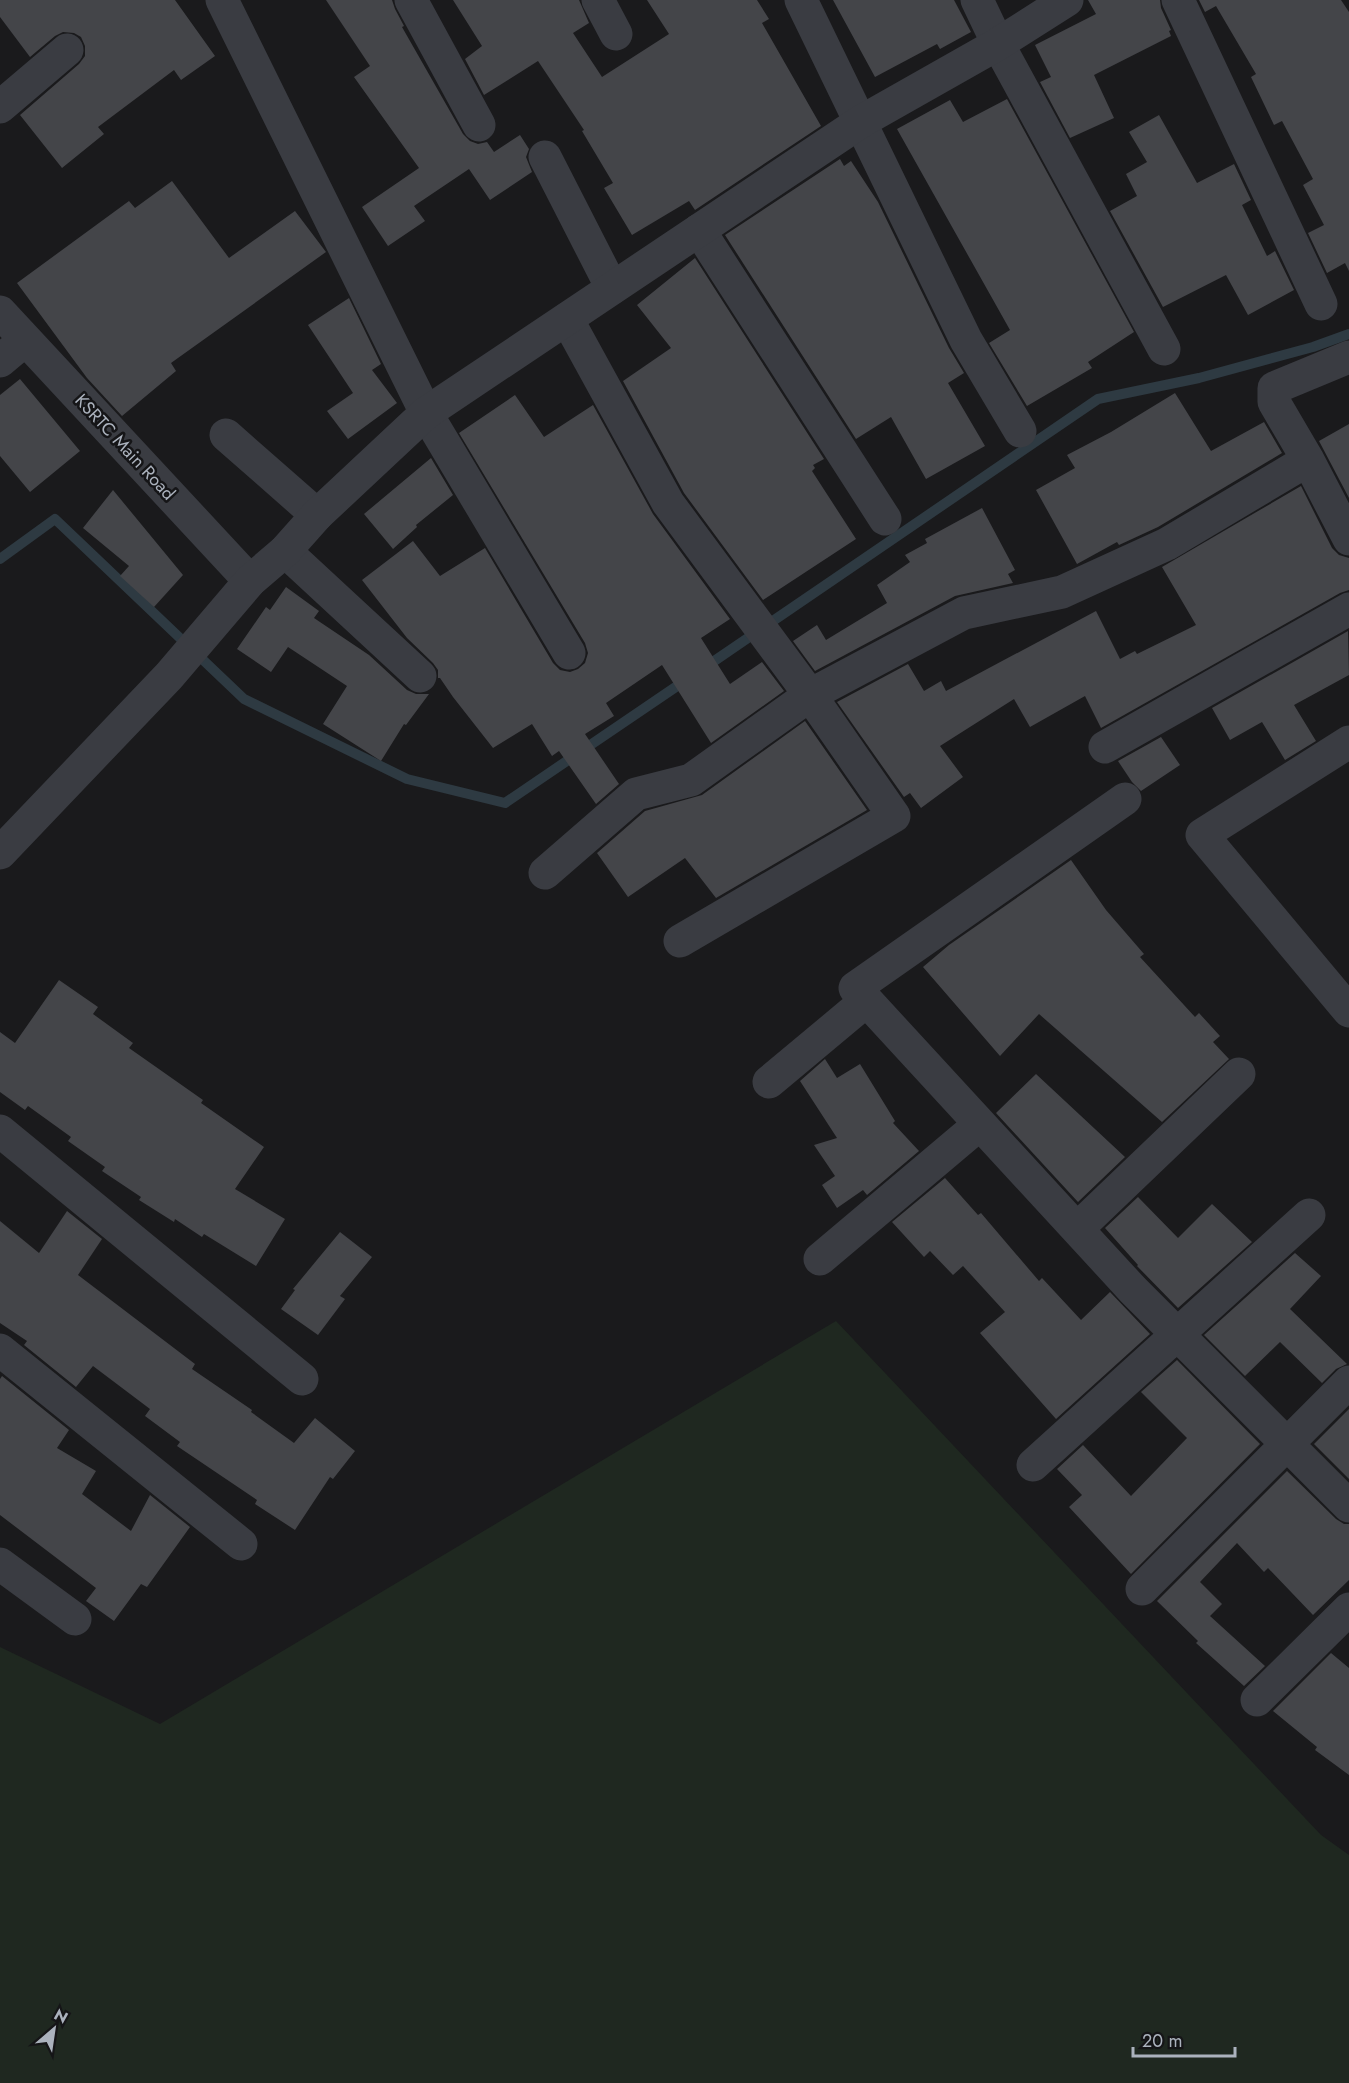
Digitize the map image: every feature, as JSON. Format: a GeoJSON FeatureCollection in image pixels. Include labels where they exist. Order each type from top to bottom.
{"type":"FeatureCollection","features":[{"type":"Feature","properties":{"kind":"street"},"geometry":{"type":"LineString","coordinates":[[222,0],[426,413],[569,652]]}},
{"type":"Feature","properties":{"kind":"street"},"geometry":{"type":"LineString","coordinates":[[411,0],[479,125]]}},
{"type":"Feature","properties":{"kind":"street"},"geometry":{"type":"LineString","coordinates":[[598,0],[616,34]]}},
{"type":"Feature","properties":{"kind":"street"},"geometry":{"type":"LineString","coordinates":[[801,0],[862,121],[966,340],[1020,431]]}},
{"type":"Feature","properties":{"kind":"street"},"geometry":{"type":"LineString","coordinates":[[977,0],[998,44],[1164,349]]}},
{"type":"Feature","properties":{"kind":"street"},"geometry":{"type":"LineString","coordinates":[[0,853],[169,676],[250,581],[285,551],[317,515],[426,413],[862,121],[998,44],[1067,0]]}},
{"type":"Feature","properties":{"kind":"street"},"geometry":{"type":"LineString","coordinates":[[1178,0],[1321,304]]}},
{"type":"Feature","properties":{"kind":"street"},"geometry":{"type":"LineString","coordinates":[[0,107],[67,50]]}},
{"type":"Feature","properties":{"kind":"street"},"geometry":{"type":"LineString","coordinates":[[545,157],[612,288]]}},
{"type":"Feature","properties":{"kind":"street"},"geometry":{"type":"LineString","coordinates":[[699,230],[885,519]]}},
{"type":"Feature","properties":{"kind":"street","name":"KSRTC Main Road"},"geometry":{"type":"LineString","coordinates":[[0,312],[250,581]]}},
{"type":"Feature","properties":{"kind":"street"},"geometry":{"type":"LineString","coordinates":[[567,319],[668,503],[810,695],[894,816],[680,941]]}},
{"type":"Feature","properties":{"kind":"street"},"geometry":{"type":"LineString","coordinates":[[0,361],[26,340]]}},
{"type":"Feature","properties":{"kind":"street"},"geometry":{"type":"LineString","coordinates":[[1349,357],[1274,388],[1274,402],[1308,460],[1349,539]]}},
{"type":"Feature","properties":{"kind":"street"},"geometry":{"type":"LineString","coordinates":[[226,435],[317,515]]}},
{"type":"Feature","properties":{"kind":"street"},"geometry":{"type":"LineString","coordinates":[[544,873],[636,794],[691,780],[810,695],[963,613],[1062,592],[1167,544],[1308,460]]}},
{"type":"Feature","properties":{"kind":"street"},"geometry":{"type":"LineString","coordinates":[[285,551],[420,676]]}},
{"type":"Feature","properties":{"kind":"street"},"geometry":{"type":"LineString","coordinates":[[1105,747],[1349,609]]}},
{"type":"Feature","properties":{"kind":"street"},"geometry":{"type":"LineString","coordinates":[[1343,756],[1202,835],[1349,1011]]}},
{"type":"Feature","properties":{"kind":"street"},"geometry":{"type":"LineString","coordinates":[[1125,799],[855,988],[1133,1290],[1349,1506]]}},
{"type":"Feature","properties":{"kind":"street"},"geometry":{"type":"LineString","coordinates":[[769,1082],[866,1001]]}},
{"type":"Feature","properties":{"kind":"street"},"geometry":{"type":"LineString","coordinates":[[1077,1229],[1239,1074]]}},
{"type":"Feature","properties":{"kind":"street"},"geometry":{"type":"LineString","coordinates":[[820,1259],[980,1124]]}},
{"type":"Feature","properties":{"kind":"street"},"geometry":{"type":"LineString","coordinates":[[0,1131],[302,1379]]}},
{"type":"Feature","properties":{"kind":"street"},"geometry":{"type":"LineString","coordinates":[[1033,1465],[1309,1215]]}},
{"type":"Feature","properties":{"kind":"street"},"geometry":{"type":"LineString","coordinates":[[0,1350],[241,1544]]}},
{"type":"Feature","properties":{"kind":"street"},"geometry":{"type":"LineString","coordinates":[[1142,1589],[1349,1382]]}},
{"type":"Feature","properties":{"kind":"street"},"geometry":{"type":"LineString","coordinates":[[0,1564],[75,1619]]}},
{"type":"Feature","properties":{"kind":"street"},"geometry":{"type":"LineString","coordinates":[[1257,1700],[1349,1609]]}},
{"type":"Feature","properties":{"kind":"shaded area"},"geometry":{"type":"Polygon","coordinates":[[[836,1321],[1321,1835],[1349,1855],[1349,2083],[0,2083],[0,1647],[160,1724],[836,1321]]]}},
{"type":"Feature","properties":{"kind":"building"},"geometry":{"type":"Polygon","coordinates":[[[0,0],[175,0],[215,56],[181,80],[174,70],[98,127],[104,134],[62,168],[20,115],[79,64],[85,56],[85,46],[81,37],[74,33],[63,32],[30,57],[0,17],[0,0]]]}},
{"type":"Feature","properties":{"kind":"building"},"geometry":{"type":"Polygon","coordinates":[[[326,0],[392,0],[404,26],[402,27],[463,134],[470,141],[478,144],[487,142],[494,152],[520,135],[529,149],[526,157],[532,172],[490,200],[469,169],[414,206],[425,221],[388,246],[362,207],[419,168],[354,77],[370,66],[326,0]]]}},
{"type":"Feature","properties":{"kind":"building"},"geometry":{"type":"Polygon","coordinates":[[[453,0],[579,0],[589,23],[573,33],[602,77],[669,34],[647,0],[757,0],[769,19],[762,23],[821,126],[695,210],[689,201],[632,235],[604,188],[613,183],[582,131],[584,130],[538,61],[484,95],[465,59],[482,46],[453,0]]]}},
{"type":"Feature","properties":{"kind":"building"},"geometry":{"type":"Polygon","coordinates":[[[833,0],[954,0],[971,32],[940,49],[937,44],[875,77],[833,0]]]}},
{"type":"Feature","properties":{"kind":"building"},"geometry":{"type":"Polygon","coordinates":[[[1088,0],[1160,0],[1171,36],[1094,75],[1114,118],[1070,138],[1040,82],[1051,77],[1035,45],[1096,14],[1088,0]]]}},
{"type":"Feature","properties":{"kind":"building"},"geometry":{"type":"Polygon","coordinates":[[[1199,0],[1341,0],[1349,12],[1349,271],[1345,263],[1327,273],[1308,233],[1324,225],[1303,185],[1313,179],[1282,121],[1274,125],[1251,77],[1256,74],[1216,6],[1205,12],[1199,0]]]}},
{"type":"Feature","properties":{"kind":"building"},"geometry":{"type":"Polygon","coordinates":[[[1007,99],[1134,332],[1088,362],[1092,368],[1027,406],[989,343],[1010,330],[897,129],[950,100],[963,122],[1007,99]]]}},
{"type":"Feature","properties":{"kind":"building"},"geometry":{"type":"Polygon","coordinates":[[[1159,115],[1197,183],[1234,164],[1251,200],[1242,205],[1267,256],[1275,251],[1294,290],[1248,315],[1226,275],[1163,307],[1110,211],[1137,196],[1126,174],[1147,162],[1129,132],[1159,115]]]}},
{"type":"Feature","properties":{"kind":"building"},"geometry":{"type":"Polygon","coordinates":[[[840,159],[844,166],[851,161],[878,202],[949,348],[964,373],[948,383],[985,446],[926,479],[891,417],[856,439],[725,235],[840,159]]]}},
{"type":"Feature","properties":{"kind":"building"},"geometry":{"type":"Polygon","coordinates":[[[172,181],[229,258],[295,211],[326,252],[171,363],[176,371],[122,416],[87,378],[17,283],[129,201],[135,208],[172,181]]]}},
{"type":"Feature","properties":{"kind":"building"},"geometry":{"type":"Polygon","coordinates":[[[695,258],[824,459],[813,465],[815,468],[812,471],[856,539],[763,600],[684,493],[623,381],[671,348],[637,305],[695,258]]]}},
{"type":"Feature","properties":{"kind":"building"},"geometry":{"type":"Polygon","coordinates":[[[349,298],[381,364],[372,370],[397,403],[348,439],[327,411],[353,393],[308,325],[349,298]]]}},
{"type":"Feature","properties":{"kind":"building"},"geometry":{"type":"Polygon","coordinates":[[[20,379],[80,451],[30,492],[0,456],[0,395],[20,379]]]}},
{"type":"Feature","properties":{"kind":"building"},"geometry":{"type":"Polygon","coordinates":[[[1175,393],[1211,451],[1264,422],[1282,453],[1158,527],[1119,545],[1117,542],[1077,564],[1036,490],[1075,468],[1067,455],[1111,432],[1175,393]]]}},
{"type":"Feature","properties":{"kind":"building"},"geometry":{"type":"Polygon","coordinates":[[[515,395],[544,437],[593,405],[653,514],[730,619],[701,638],[730,684],[762,662],[784,691],[711,743],[662,665],[606,703],[614,716],[585,734],[619,784],[596,804],[559,751],[552,756],[532,724],[493,748],[438,678],[438,670],[433,663],[407,638],[362,580],[413,541],[440,576],[485,548],[553,663],[560,670],[570,672],[585,663],[588,653],[585,643],[459,433],[515,395]]]}},
{"type":"Feature","properties":{"kind":"building"},"geometry":{"type":"Polygon","coordinates":[[[1349,424],[1349,498],[1319,441],[1349,424]]]}},
{"type":"Feature","properties":{"kind":"building"},"geometry":{"type":"Polygon","coordinates":[[[431,458],[453,495],[416,525],[417,527],[393,549],[364,514],[431,458]]]}},
{"type":"Feature","properties":{"kind":"building"},"geometry":{"type":"Polygon","coordinates":[[[1301,486],[1332,548],[1339,555],[1349,558],[1349,590],[1101,728],[1085,696],[1030,727],[1014,699],[940,746],[963,777],[921,808],[910,793],[904,797],[837,702],[908,664],[924,691],[941,681],[946,691],[1096,611],[1120,659],[1135,651],[1137,654],[1196,625],[1162,567],[1301,486]]]}},
{"type":"Feature","properties":{"kind":"building"},"geometry":{"type":"Polygon","coordinates":[[[113,490],[183,575],[154,607],[120,576],[129,566],[83,528],[113,490]]]}},
{"type":"Feature","properties":{"kind":"building"},"geometry":{"type":"Polygon","coordinates":[[[982,508],[1015,570],[1008,574],[1013,583],[955,596],[815,671],[793,641],[817,625],[826,640],[887,603],[877,585],[910,562],[905,555],[927,543],[925,539],[982,508]]]}},
{"type":"Feature","properties":{"kind":"building"},"geometry":{"type":"Polygon","coordinates":[[[286,587],[319,611],[314,618],[369,655],[407,690],[416,694],[429,694],[406,725],[404,724],[381,761],[323,724],[347,686],[288,647],[271,672],[237,649],[266,607],[270,610],[286,587]]]}},
{"type":"Feature","properties":{"kind":"building"},"geometry":{"type":"Polygon","coordinates":[[[1348,631],[1349,675],[1294,705],[1316,741],[1285,760],[1262,722],[1230,740],[1212,708],[1348,631]]]}},
{"type":"Feature","properties":{"kind":"building"},"geometry":{"type":"Polygon","coordinates":[[[805,721],[867,810],[716,898],[685,858],[628,897],[597,853],[645,811],[702,795],[805,721]]]}},
{"type":"Feature","properties":{"kind":"building"},"geometry":{"type":"Polygon","coordinates":[[[1161,737],[1180,765],[1141,791],[1118,761],[1161,737]]]}},
{"type":"Feature","properties":{"kind":"building"},"geometry":{"type":"Polygon","coordinates":[[[1071,860],[1106,910],[1144,954],[1140,957],[1195,1017],[1199,1013],[1220,1036],[1213,1042],[1229,1059],[1162,1122],[1039,1014],[1000,1056],[923,967],[949,945],[1071,860]]]}},
{"type":"Feature","properties":{"kind":"building"},"geometry":{"type":"Polygon","coordinates":[[[59,980],[98,1007],[93,1014],[133,1043],[129,1048],[203,1100],[201,1103],[264,1147],[235,1189],[285,1219],[256,1266],[204,1234],[202,1237],[175,1219],[174,1222],[139,1200],[141,1197],[102,1171],[105,1167],[68,1141],[71,1137],[28,1106],[25,1110],[0,1092],[0,1032],[15,1043],[59,980]]]}},
{"type":"Feature","properties":{"kind":"building"},"geometry":{"type":"Polygon","coordinates":[[[825,1059],[837,1078],[860,1064],[895,1121],[893,1123],[919,1151],[867,1195],[863,1190],[837,1208],[822,1185],[835,1176],[814,1145],[837,1138],[800,1081],[825,1059]]]}},
{"type":"Feature","properties":{"kind":"building"},"geometry":{"type":"Polygon","coordinates":[[[1036,1074],[1125,1157],[1078,1202],[996,1113],[1036,1074]]]}},
{"type":"Feature","properties":{"kind":"building"},"geometry":{"type":"Polygon","coordinates":[[[945,1178],[978,1215],[981,1213],[1039,1281],[1042,1278],[1081,1320],[1110,1292],[1150,1334],[1056,1419],[980,1333],[1005,1312],[963,1266],[953,1275],[930,1251],[924,1257],[892,1222],[945,1178]]]}},
{"type":"Feature","properties":{"kind":"building"},"geometry":{"type":"Polygon","coordinates":[[[1138,1197],[1178,1238],[1212,1204],[1252,1242],[1178,1308],[1137,1266],[1105,1228],[1138,1197]]]}},
{"type":"Feature","properties":{"kind":"building"},"geometry":{"type":"Polygon","coordinates":[[[67,1211],[102,1239],[78,1275],[195,1364],[192,1369],[252,1410],[251,1412],[294,1443],[315,1418],[355,1451],[333,1479],[330,1477],[295,1530],[255,1504],[257,1500],[177,1446],[180,1442],[145,1416],[150,1409],[93,1366],[76,1387],[24,1345],[27,1341],[0,1323],[0,1221],[39,1253],[67,1211]]]}},
{"type":"Feature","properties":{"kind":"building"},"geometry":{"type":"Polygon","coordinates":[[[340,1232],[372,1257],[340,1296],[345,1299],[318,1335],[281,1309],[295,1290],[293,1289],[340,1232]]]}},
{"type":"Feature","properties":{"kind":"building"},"geometry":{"type":"Polygon","coordinates":[[[1295,1253],[1321,1276],[1290,1309],[1347,1364],[1336,1369],[1322,1383],[1280,1342],[1245,1376],[1204,1335],[1295,1253]]]}},
{"type":"Feature","properties":{"kind":"building"},"geometry":{"type":"Polygon","coordinates":[[[1177,1360],[1260,1444],[1131,1574],[1069,1507],[1082,1495],[1057,1469],[1083,1445],[1131,1496],[1187,1438],[1141,1392],[1177,1360]]]}},
{"type":"Feature","properties":{"kind":"building"},"geometry":{"type":"Polygon","coordinates":[[[2,1376],[69,1430],[57,1448],[96,1471],[82,1494],[131,1531],[150,1495],[190,1527],[147,1587],[141,1584],[114,1621],[86,1601],[96,1588],[0,1515],[0,1379],[2,1376]]]}},
{"type":"Feature","properties":{"kind":"building"},"geometry":{"type":"Polygon","coordinates":[[[1349,1409],[1349,1479],[1314,1444],[1349,1409]]]}},
{"type":"Feature","properties":{"kind":"building"},"geometry":{"type":"Polygon","coordinates":[[[1287,1471],[1336,1519],[1349,1524],[1349,1580],[1313,1615],[1268,1568],[1264,1572],[1237,1543],[1200,1582],[1222,1604],[1210,1616],[1265,1666],[1244,1686],[1196,1643],[1198,1641],[1157,1601],[1287,1471]]]}},
{"type":"Feature","properties":{"kind":"building"},"geometry":{"type":"Polygon","coordinates":[[[1331,1653],[1349,1668],[1349,1775],[1315,1750],[1317,1747],[1273,1711],[1331,1653]]]}},
{"type":"Feature","properties":{"kind":"waterway"},"geometry":{"type":"LineString","coordinates":[[704,668],[1098,399],[1199,378],[1313,347],[1349,334]]}},
{"type":"Feature","properties":{"kind":"waterway"},"geometry":{"type":"LineString","coordinates":[[0,559],[55,519],[244,699],[407,779],[505,803],[686,680]]}}]}
